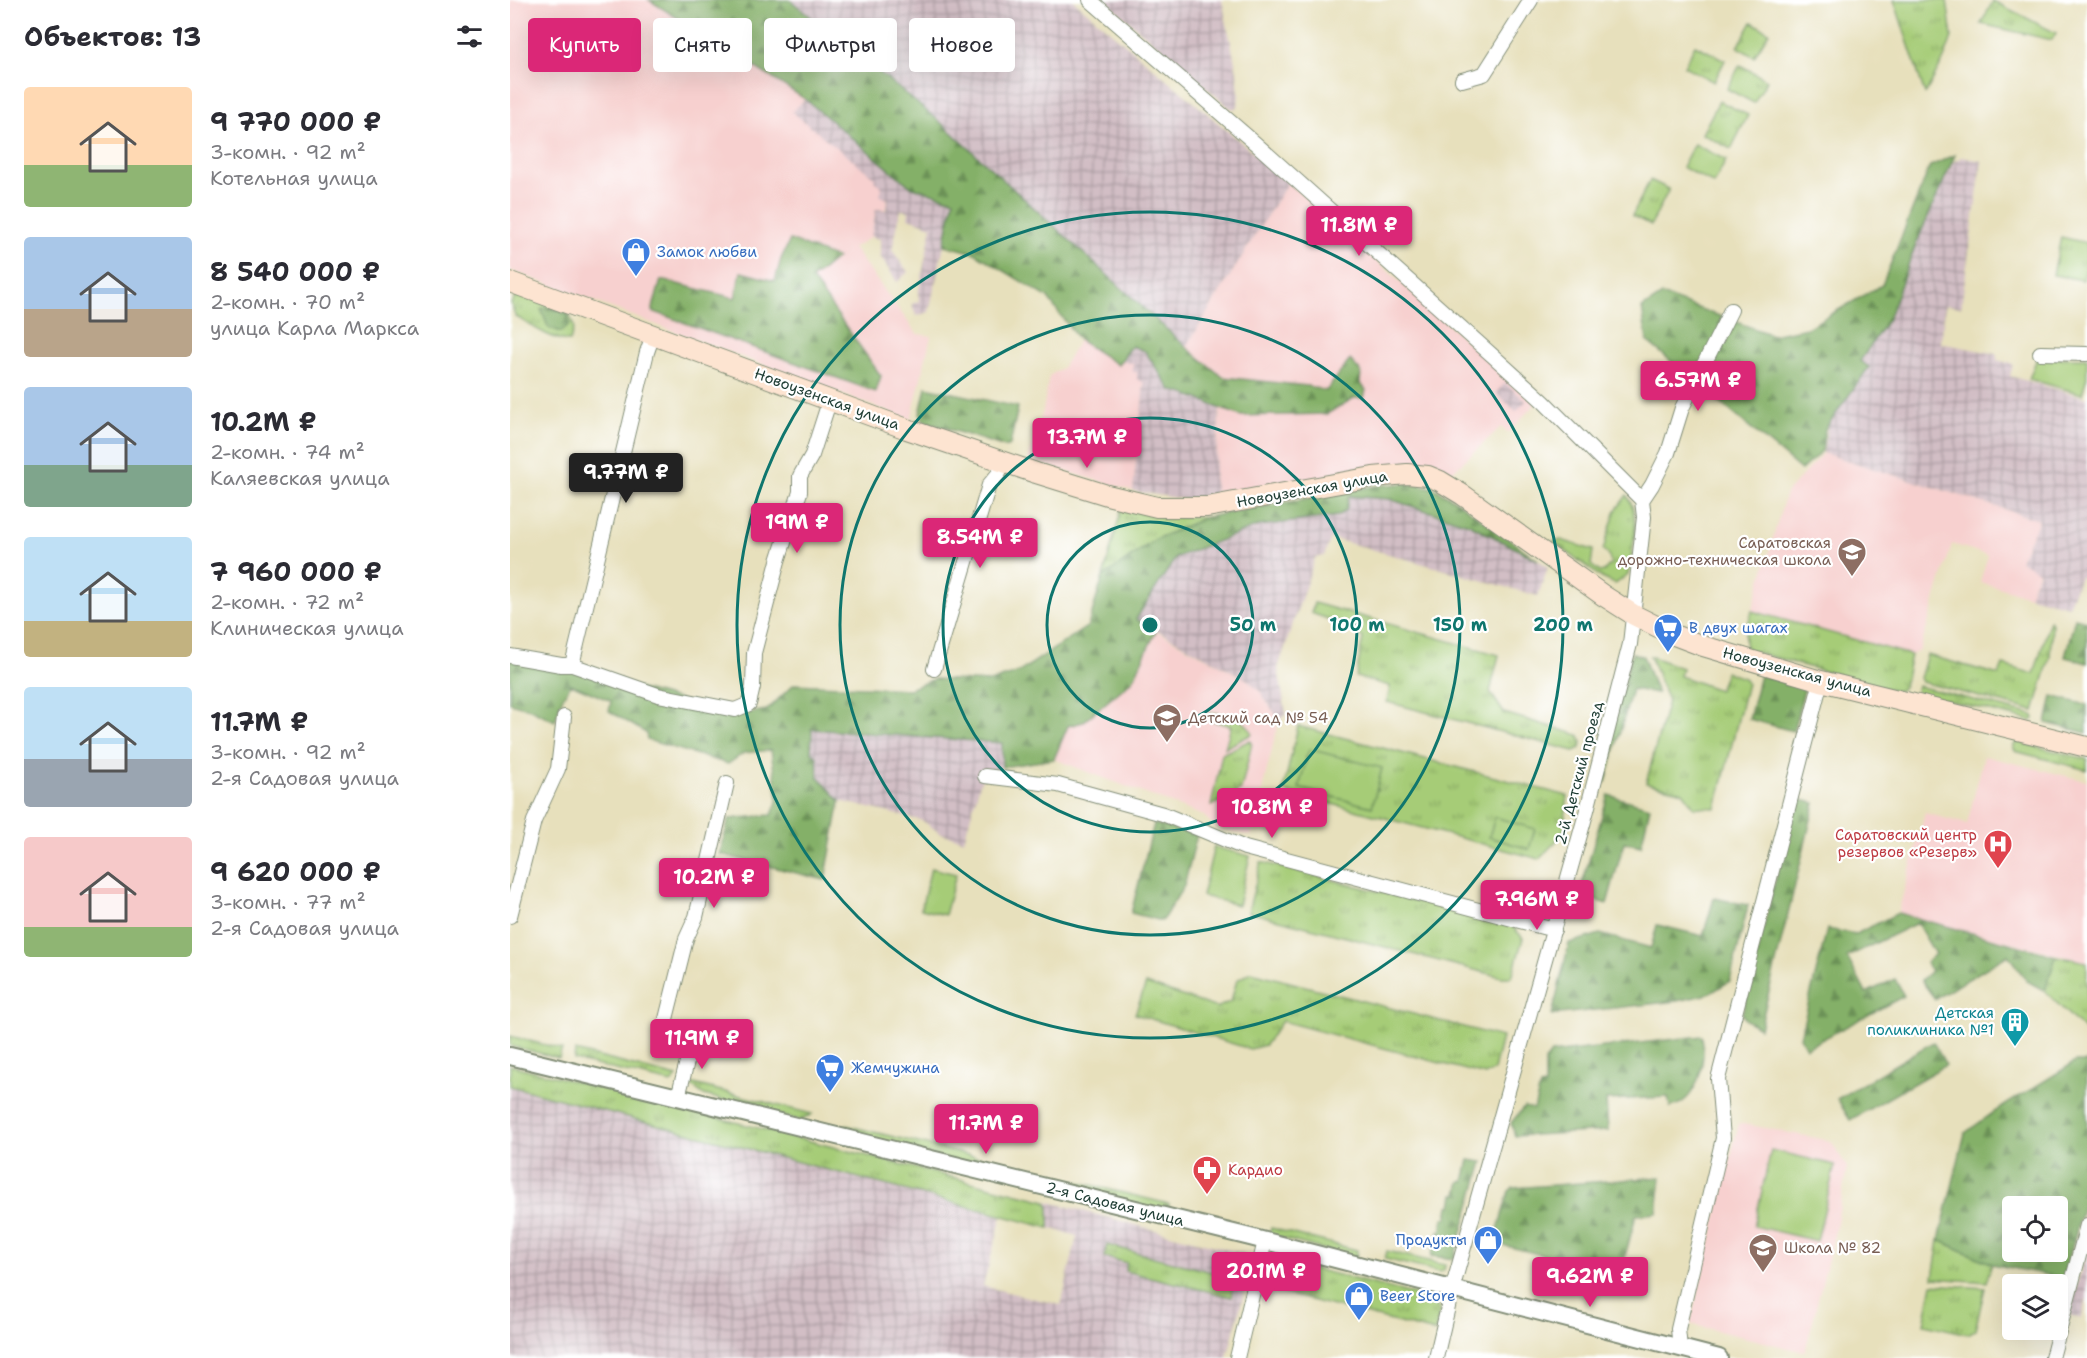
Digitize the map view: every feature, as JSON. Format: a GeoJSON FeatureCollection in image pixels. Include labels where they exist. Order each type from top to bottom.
{"type":"FeatureCollection","features":[{"type":"Feature","properties":{"kind":"main road","name":"Новоузенская улица"},"geometry":{"type":"LineString","coordinates":[[511,285],[1003,462],[1107,495],[1157,507],[1207,507],[1372,477],[1407,474],[1428,476],[1463,495],[1634,615],[1674,635],[1703,646],[1821,681],[2087,747]]}},
{"type":"Feature","properties":{"kind":"street"},"geometry":{"type":"LineString","coordinates":[[1090,0],[1256,144],[1544,402],[1642,500],[1668,453],[1682,408],[1731,310]]}},
{"type":"Feature","properties":{"kind":"street"},"geometry":{"type":"LineString","coordinates":[[1462,80],[1484,74],[1531,0]]}},
{"type":"Feature","properties":{"kind":"street"},"geometry":{"type":"LineString","coordinates":[[572,665],[652,335]]}},
{"type":"Feature","properties":{"kind":"street"},"geometry":{"type":"LineString","coordinates":[[2040,353],[2087,354]]}},
{"type":"Feature","properties":{"kind":"street"},"geometry":{"type":"LineString","coordinates":[[510,656],[572,665],[658,695],[735,710],[749,704],[753,687],[754,653],[778,561],[800,492],[800,476],[812,455],[830,399]]}},
{"type":"Feature","properties":{"kind":"street"},"geometry":{"type":"LineString","coordinates":[[934,669],[989,485],[999,473],[1003,462]]}},
{"type":"Feature","properties":{"kind":"street","name":"2-й Детский проезд"},"geometry":{"type":"LineString","coordinates":[[1436,1358],[1452,1290],[1554,930],[1630,644],[1644,517],[1642,500]]}},
{"type":"Feature","properties":{"kind":"street"},"geometry":{"type":"LineString","coordinates":[[1680,1348],[1678,1329],[1723,1138],[1718,1079],[1821,681]]}},
{"type":"Feature","properties":{"kind":"street"},"geometry":{"type":"LineString","coordinates":[[510,916],[534,821],[558,769],[564,717]]}},
{"type":"Feature","properties":{"kind":"street"},"geometry":{"type":"LineString","coordinates":[[985,776],[1068,788],[1163,814],[1245,848],[1554,930]]}},
{"type":"Feature","properties":{"kind":"street"},"geometry":{"type":"LineString","coordinates":[[664,1027],[686,939],[696,917],[727,783]]}},
{"type":"Feature","properties":{"kind":"street"},"geometry":{"type":"LineString","coordinates":[[678,1097],[694,1034]]}},
{"type":"Feature","properties":{"kind":"street","name":"2-я Садовая улица"},"geometry":{"type":"LineString","coordinates":[[510,1056],[1265,1241],[1719,1358]]}},
{"type":"Feature","properties":{"kind":"street"},"geometry":{"type":"LineString","coordinates":[[2052,1358],[2087,1225]]}},
{"type":"Feature","properties":{"kind":"street"},"geometry":{"type":"LineString","coordinates":[[1238,1358],[1265,1241]]}},
{"type":"Feature","properties":{"kind":"shaded area"},"geometry":{"type":"Polygon","coordinates":[[[510,0],[649,0],[677,18],[653,18],[653,72],[752,72],[752,65],[805,99],[793,112],[876,178],[883,187],[888,198],[885,210],[876,209],[871,237],[853,248],[917,334],[931,336],[911,420],[510,270],[510,0]]]}},
{"type":"Feature","properties":{"kind":"shaded area"},"geometry":{"type":"Polygon","coordinates":[[[790,0],[1073,0],[1288,182],[1186,347],[939,121],[879,72],[897,72],[897,18],[812,18],[790,0]]]}},
{"type":"Feature","properties":{"kind":"shaded area"},"geometry":{"type":"Polygon","coordinates":[[[1104,0],[1222,0],[1237,72],[1238,107],[1230,108],[1104,0]]]}},
{"type":"Feature","properties":{"kind":"shaded area"},"geometry":{"type":"Polygon","coordinates":[[[805,99],[910,186],[954,200],[929,312],[916,316],[912,304],[919,301],[918,294],[932,226],[908,218],[909,211],[901,210],[892,250],[908,272],[897,282],[880,256],[880,239],[871,237],[876,209],[886,210],[888,199],[880,196],[882,187],[874,181],[875,178],[792,112],[805,99]]]}},
{"type":"Feature","properties":{"kind":"shaded area"},"geometry":{"type":"Polygon","coordinates":[[[1962,157],[1982,161],[1961,307],[1945,305],[1941,343],[1997,354],[1997,360],[2013,364],[2010,376],[2087,398],[2087,578],[2080,577],[2068,606],[2029,596],[2039,571],[2020,561],[2039,520],[1823,453],[1829,418],[1860,362],[1888,319],[1916,244],[1953,162],[1962,157]]]}},
{"type":"Feature","properties":{"kind":"shaded area"},"geometry":{"type":"Polygon","coordinates":[[[1288,182],[1536,403],[1508,433],[1501,427],[1448,476],[1438,469],[1426,466],[1217,499],[1214,482],[1223,377],[1186,347],[1288,182]]]}},
{"type":"Feature","properties":{"kind":"shaded area"},"geometry":{"type":"Polygon","coordinates":[[[1079,340],[1118,365],[1124,355],[1124,362],[1133,362],[1144,383],[1133,491],[1028,460],[1043,411],[1049,376],[1062,368],[1079,340]]]}},
{"type":"Feature","properties":{"kind":"shaded area"},"geometry":{"type":"Polygon","coordinates":[[[1132,345],[1145,351],[1171,390],[1202,398],[1220,408],[1214,482],[1217,499],[1182,499],[1133,491],[1144,383],[1137,379],[1137,372],[1133,372],[1133,363],[1124,362],[1124,355],[1132,345]]]}},
{"type":"Feature","properties":{"kind":"shaded area"},"geometry":{"type":"Polygon","coordinates":[[[1505,383],[1526,401],[1516,411],[1496,393],[1505,383]]]}},
{"type":"Feature","properties":{"kind":"shaded area","name":"Саратовская дорожно-техническая школа"},"geometry":{"type":"Polygon","coordinates":[[[1823,453],[2039,520],[2020,561],[2039,570],[2029,596],[1980,582],[1988,555],[1952,544],[1920,650],[1911,655],[1752,611],[1786,493],[1823,453]]]}},
{"type":"Feature","properties":{"kind":"shaded area"},"geometry":{"type":"Polygon","coordinates":[[[1348,496],[1389,499],[1469,524],[1538,560],[1548,567],[1538,596],[1331,538],[1324,556],[1315,558],[1278,668],[1286,714],[1279,720],[1260,691],[1248,680],[1136,619],[1175,557],[1258,526],[1338,516],[1346,510],[1348,496]]]}},
{"type":"Feature","properties":{"kind":"shaded area","name":"Детский сад № 54"},"geometry":{"type":"Polygon","coordinates":[[[1156,631],[1248,680],[1260,691],[1279,720],[1251,836],[1215,827],[1204,816],[1054,759],[1068,726],[1083,722],[1133,680],[1156,631]]]}},
{"type":"Feature","properties":{"kind":"shaded area"},"geometry":{"type":"Polygon","coordinates":[[[812,729],[1003,743],[1002,767],[981,780],[964,840],[940,833],[923,821],[840,801],[818,776],[817,757],[811,751],[812,729]]]}},
{"type":"Feature","properties":{"kind":"shaded area","name":"Саратовский центр резервов «Резерв»"},"geometry":{"type":"Polygon","coordinates":[[[1984,756],[2087,781],[2087,962],[1898,913],[1925,813],[1967,824],[1984,756]]]}},
{"type":"Feature","properties":{"kind":"shaded area"},"geometry":{"type":"Polygon","coordinates":[[[510,1086],[1002,1216],[983,1286],[1061,1305],[1077,1236],[1049,1228],[1049,1207],[1046,1201],[1245,1254],[1250,1260],[1251,1267],[1227,1358],[510,1358],[510,1086]]]}},
{"type":"Feature","properties":{"kind":"shaded area","name":"Школа № 82"},"geometry":{"type":"Polygon","coordinates":[[[1739,1123],[1831,1141],[1847,1167],[1837,1223],[1805,1352],[1690,1324],[1739,1123]]]}},
{"type":"Feature","properties":{"kind":"shaded area"},"geometry":{"type":"Polygon","coordinates":[[[2087,1247],[2087,1298],[2081,1319],[2069,1315],[2087,1247]]]}},
{"type":"Feature","properties":{"kind":"green space"},"geometry":{"type":"Polygon","coordinates":[[[649,0],[790,0],[812,18],[764,18],[764,72],[879,72],[939,121],[1186,347],[1223,377],[1308,386],[1326,391],[1350,360],[1361,372],[1360,383],[1366,390],[1364,398],[1354,398],[1327,414],[1240,416],[1195,397],[1171,390],[1145,351],[1132,346],[1118,365],[1079,340],[1047,297],[975,253],[944,245],[954,200],[910,186],[805,99],[752,65],[752,18],[677,18],[649,0]]]}},
{"type":"Feature","properties":{"kind":"green space"},"geometry":{"type":"Polygon","coordinates":[[[1894,0],[1947,0],[1952,37],[1944,59],[1925,94],[1894,0]]]}},
{"type":"Feature","properties":{"kind":"green space"},"geometry":{"type":"Polygon","coordinates":[[[1993,1],[2056,33],[2052,40],[1981,24],[1993,1]]]}},
{"type":"Feature","properties":{"kind":"green space"},"geometry":{"type":"Polygon","coordinates":[[[1752,22],[1769,32],[1754,57],[1738,47],[1752,22]]]}},
{"type":"Feature","properties":{"kind":"green space"},"geometry":{"type":"Polygon","coordinates":[[[1695,45],[1725,60],[1714,82],[1684,66],[1695,45]]]}},
{"type":"Feature","properties":{"kind":"green space"},"geometry":{"type":"Polygon","coordinates":[[[1740,65],[1767,80],[1754,103],[1727,89],[1740,65]]]}},
{"type":"Feature","properties":{"kind":"green space"},"geometry":{"type":"Polygon","coordinates":[[[1719,101],[1748,115],[1731,149],[1702,134],[1719,101]]]}},
{"type":"Feature","properties":{"kind":"green space"},"geometry":{"type":"Polygon","coordinates":[[[1694,144],[1726,160],[1714,184],[1682,167],[1694,144]]]}},
{"type":"Feature","properties":{"kind":"green space"},"geometry":{"type":"Polygon","coordinates":[[[1955,155],[1916,244],[1888,319],[1860,361],[1869,367],[1825,429],[1822,451],[1801,470],[1647,341],[1642,308],[1662,295],[1772,335],[1807,328],[1882,285],[1930,166],[1955,155]]]}},
{"type":"Feature","properties":{"kind":"green space"},"geometry":{"type":"Polygon","coordinates":[[[1650,180],[1669,189],[1651,225],[1632,216],[1650,180]]]}},
{"type":"Feature","properties":{"kind":"green space"},"geometry":{"type":"Polygon","coordinates":[[[2061,237],[2087,243],[2087,265],[2083,280],[2053,275],[2061,237]]]}},
{"type":"Feature","properties":{"kind":"green space"},"geometry":{"type":"Polygon","coordinates":[[[790,240],[837,258],[812,279],[881,376],[876,392],[652,311],[661,280],[735,298],[741,272],[775,281],[781,259],[790,240]]]}},
{"type":"Feature","properties":{"kind":"green space"},"geometry":{"type":"Polygon","coordinates":[[[521,294],[569,313],[574,327],[570,341],[549,335],[515,316],[511,303],[521,294]]]}},
{"type":"Feature","properties":{"kind":"green space"},"geometry":{"type":"Polygon","coordinates":[[[549,307],[568,315],[569,325],[560,332],[548,327],[541,309],[549,307]]]}},
{"type":"Feature","properties":{"kind":"green space"},"geometry":{"type":"Polygon","coordinates":[[[2037,358],[2087,358],[2087,377],[2082,394],[2029,379],[2037,358]]]}},
{"type":"Feature","properties":{"kind":"green space"},"geometry":{"type":"Polygon","coordinates":[[[926,387],[1018,407],[1010,445],[1005,447],[924,421],[920,414],[926,387]]]}},
{"type":"Feature","properties":{"kind":"green space"},"geometry":{"type":"Polygon","coordinates":[[[1410,483],[1434,488],[1456,501],[1538,560],[1469,524],[1389,499],[1349,496],[1346,510],[1338,516],[1258,526],[1176,557],[1136,619],[1156,631],[1133,680],[1083,722],[1068,726],[1054,759],[1002,767],[1002,743],[812,729],[811,751],[817,757],[818,776],[840,801],[825,880],[720,854],[729,819],[772,815],[778,799],[771,750],[744,753],[728,764],[647,740],[646,733],[609,711],[611,701],[571,684],[562,699],[555,721],[528,708],[510,703],[510,659],[579,672],[735,715],[767,710],[794,684],[909,689],[934,679],[990,682],[1019,672],[1088,626],[1103,577],[1156,539],[1207,517],[1375,486],[1410,483]]]}},
{"type":"Feature","properties":{"kind":"green space"},"geometry":{"type":"Polygon","coordinates":[[[1627,495],[1634,514],[1633,544],[1628,575],[1615,584],[1602,578],[1554,542],[1561,540],[1593,550],[1591,565],[1600,572],[1604,571],[1611,563],[1608,554],[1603,550],[1616,510],[1627,495]]]}},
{"type":"Feature","properties":{"kind":"green space"},"geometry":{"type":"Polygon","coordinates":[[[1122,507],[1179,517],[1207,517],[1156,539],[1103,577],[1122,507]]]}},
{"type":"Feature","properties":{"kind":"green space"},"geometry":{"type":"Polygon","coordinates":[[[1314,603],[1499,655],[1490,692],[1504,713],[1579,735],[1582,742],[1581,748],[1574,751],[1387,702],[1390,686],[1356,677],[1363,638],[1348,626],[1311,613],[1314,603]]]}},
{"type":"Feature","properties":{"kind":"green space"},"geometry":{"type":"Polygon","coordinates":[[[1752,611],[1911,655],[1904,687],[1895,691],[1748,650],[1745,636],[1752,611]]]}},
{"type":"Feature","properties":{"kind":"green space"},"geometry":{"type":"Polygon","coordinates":[[[2075,618],[2087,621],[2087,663],[2065,657],[2075,618]]]}},
{"type":"Feature","properties":{"kind":"green space"},"geometry":{"type":"Polygon","coordinates":[[[2050,620],[2052,624],[2050,657],[2034,711],[1922,682],[1920,678],[1927,655],[1999,675],[2003,665],[2034,674],[2050,620]]]}},
{"type":"Feature","properties":{"kind":"green space"},"geometry":{"type":"Polygon","coordinates":[[[1632,653],[1643,656],[1657,693],[1632,689],[1606,782],[1599,779],[1632,653]]]}},
{"type":"Feature","properties":{"kind":"green space"},"geometry":{"type":"Polygon","coordinates":[[[1650,656],[1682,668],[1680,676],[1719,690],[1726,672],[1744,678],[1747,683],[1716,808],[1694,807],[1683,792],[1646,783],[1668,701],[1650,656]]]}},
{"type":"Feature","properties":{"kind":"green space"},"geometry":{"type":"Polygon","coordinates":[[[1760,675],[1805,687],[1793,731],[1749,719],[1760,675]]]}},
{"type":"Feature","properties":{"kind":"green space"},"geometry":{"type":"Polygon","coordinates":[[[1918,686],[2033,715],[2034,719],[2031,721],[1917,693],[1918,686]]]}},
{"type":"Feature","properties":{"kind":"green space"},"geometry":{"type":"Polygon","coordinates":[[[2052,696],[2087,705],[2087,733],[2046,723],[2052,696]]]}},
{"type":"Feature","properties":{"kind":"green space"},"geometry":{"type":"Polygon","coordinates":[[[1211,712],[1241,721],[1250,728],[1252,734],[1225,748],[1231,726],[1209,720],[1211,712]]]}},
{"type":"Feature","properties":{"kind":"green space"},"geometry":{"type":"Polygon","coordinates":[[[1298,726],[1568,796],[1563,834],[1539,859],[1283,791],[1298,726]]]}},
{"type":"Feature","properties":{"kind":"green space"},"geometry":{"type":"Polygon","coordinates":[[[1250,740],[1252,743],[1241,790],[1211,806],[1222,754],[1250,740]]]}},
{"type":"Feature","properties":{"kind":"green space"},"geometry":{"type":"Polygon","coordinates":[[[2017,742],[2087,759],[2087,770],[2015,751],[2013,746],[2017,742]]]}},
{"type":"Feature","properties":{"kind":"green space"},"geometry":{"type":"Polygon","coordinates":[[[1309,749],[1382,768],[1372,807],[1299,788],[1309,749]]]}},
{"type":"Feature","properties":{"kind":"green space"},"geometry":{"type":"Polygon","coordinates":[[[1608,795],[1650,807],[1641,846],[1624,842],[1607,904],[1579,895],[1608,795]]]}},
{"type":"Feature","properties":{"kind":"green space"},"geometry":{"type":"Polygon","coordinates":[[[1801,800],[1815,803],[1760,1028],[1746,1020],[1742,1014],[1795,802],[1801,800]]]}},
{"type":"Feature","properties":{"kind":"green space"},"geometry":{"type":"Polygon","coordinates":[[[1495,817],[1535,829],[1529,849],[1489,837],[1495,817]]]}},
{"type":"Feature","properties":{"kind":"green space"},"geometry":{"type":"Polygon","coordinates":[[[1154,824],[1197,835],[1184,886],[1162,921],[1131,913],[1154,824]]]}},
{"type":"Feature","properties":{"kind":"green space"},"geometry":{"type":"Polygon","coordinates":[[[1214,847],[1250,856],[1238,905],[1202,896],[1214,847]]]}},
{"type":"Feature","properties":{"kind":"green space"},"geometry":{"type":"Polygon","coordinates":[[[1261,862],[1511,925],[1523,938],[1512,977],[1502,977],[1248,912],[1261,862]]]}},
{"type":"Feature","properties":{"kind":"green space"},"geometry":{"type":"Polygon","coordinates":[[[931,868],[956,874],[945,915],[921,909],[931,868]]]}},
{"type":"Feature","properties":{"kind":"green space"},"geometry":{"type":"Polygon","coordinates":[[[1714,898],[1748,905],[1730,981],[1709,994],[1677,1001],[1552,1015],[1569,943],[1600,934],[1651,948],[1657,925],[1703,936],[1714,898]]]}},
{"type":"Feature","properties":{"kind":"green space"},"geometry":{"type":"Polygon","coordinates":[[[1898,913],[2056,956],[2045,991],[2027,981],[2008,955],[1935,999],[1921,980],[1931,971],[1926,963],[1935,954],[1917,923],[1847,957],[1866,993],[1895,979],[1904,996],[1806,1048],[1800,1037],[1827,929],[1856,934],[1898,913]]]}},
{"type":"Feature","properties":{"kind":"green space"},"geometry":{"type":"Polygon","coordinates":[[[2056,956],[2087,962],[2087,1033],[2045,991],[2056,956]]]}},
{"type":"Feature","properties":{"kind":"green space"},"geometry":{"type":"Polygon","coordinates":[[[1251,972],[1502,1037],[1494,1070],[1485,1075],[1282,1021],[1265,1045],[1250,1049],[1135,1014],[1146,984],[1217,1008],[1231,1001],[1237,980],[1251,972]]]}},
{"type":"Feature","properties":{"kind":"green space"},"geometry":{"type":"Polygon","coordinates":[[[510,1036],[562,1049],[559,1058],[510,1046],[510,1036]]]}},
{"type":"Feature","properties":{"kind":"green space"},"geometry":{"type":"Polygon","coordinates":[[[1702,1036],[1703,1057],[1698,1079],[1688,1097],[1680,1103],[1670,1107],[1668,1097],[1606,1100],[1608,1131],[1515,1136],[1511,1123],[1524,1107],[1534,1109],[1540,1087],[1545,1086],[1545,1061],[1551,1053],[1702,1036]]]}},
{"type":"Feature","properties":{"kind":"green space"},"geometry":{"type":"Polygon","coordinates":[[[1933,1042],[1946,1065],[1850,1120],[1837,1099],[1933,1042]]]}},
{"type":"Feature","properties":{"kind":"green space"},"geometry":{"type":"Polygon","coordinates":[[[575,1051],[677,1077],[671,1083],[574,1060],[575,1051]]]}},
{"type":"Feature","properties":{"kind":"green space"},"geometry":{"type":"Polygon","coordinates":[[[2075,1062],[2087,1062],[2087,1190],[2065,1274],[2043,1274],[1992,1264],[1939,1240],[1965,1133],[1994,1112],[2075,1062]]]}},
{"type":"Feature","properties":{"kind":"green space"},"geometry":{"type":"Polygon","coordinates":[[[510,1065],[1046,1201],[1049,1207],[1049,1228],[510,1086],[510,1065]]]}},
{"type":"Feature","properties":{"kind":"green space"},"geometry":{"type":"Polygon","coordinates":[[[686,1082],[812,1114],[801,1121],[704,1095],[686,1082]]]}},
{"type":"Feature","properties":{"kind":"green space"},"geometry":{"type":"Polygon","coordinates":[[[845,1125],[1169,1204],[1167,1214],[843,1133],[845,1125]]]}},
{"type":"Feature","properties":{"kind":"green space"},"geometry":{"type":"Polygon","coordinates":[[[1771,1150],[1835,1165],[1817,1241],[1754,1226],[1771,1150]]]}},
{"type":"Feature","properties":{"kind":"green space"},"geometry":{"type":"Polygon","coordinates":[[[1469,1160],[1483,1162],[1454,1259],[1431,1256],[1444,1218],[1447,1218],[1449,1206],[1452,1206],[1454,1194],[1457,1194],[1460,1182],[1464,1182],[1469,1160]]]}},
{"type":"Feature","properties":{"kind":"green space"},"geometry":{"type":"Polygon","coordinates":[[[1661,1177],[1657,1213],[1636,1215],[1623,1264],[1615,1273],[1494,1243],[1509,1191],[1513,1188],[1661,1177]]]}},
{"type":"Feature","properties":{"kind":"green space"},"geometry":{"type":"Polygon","coordinates":[[[1271,1228],[1357,1250],[1356,1258],[1269,1235],[1271,1228]]]}},
{"type":"Feature","properties":{"kind":"green space"},"geometry":{"type":"Polygon","coordinates":[[[1939,1240],[1992,1264],[1986,1282],[1933,1278],[1939,1240]]]}},
{"type":"Feature","properties":{"kind":"green space"},"geometry":{"type":"Polygon","coordinates":[[[1107,1245],[1231,1277],[1232,1297],[1125,1271],[1127,1263],[1104,1257],[1107,1245]]]}},
{"type":"Feature","properties":{"kind":"green space"},"geometry":{"type":"Polygon","coordinates":[[[1387,1251],[1445,1265],[1444,1270],[1439,1272],[1385,1259],[1387,1251]]]}},
{"type":"Feature","properties":{"kind":"green space"},"geometry":{"type":"Polygon","coordinates":[[[1287,1262],[1428,1298],[1440,1310],[1435,1332],[1267,1289],[1275,1266],[1287,1262]]]}},
{"type":"Feature","properties":{"kind":"green space"},"geometry":{"type":"Polygon","coordinates":[[[1932,1284],[1985,1288],[1975,1330],[1968,1334],[1924,1324],[1932,1284]]]}},
{"type":"Feature","properties":{"kind":"place","name":"Замок любви"},"geometry":{"type":"Point","coordinates":[636,278]}},
{"type":"Feature","properties":{"kind":"place","name":"Саратовская дорожно-техническая школа"},"geometry":{"type":"Point","coordinates":[1852,578]}},
{"type":"Feature","properties":{"kind":"place","name":"В двух шагах"},"geometry":{"type":"Point","coordinates":[1668,654]}},
{"type":"Feature","properties":{"kind":"place","name":"Детский сад № 54"},"geometry":{"type":"Point","coordinates":[1167,744]}},
{"type":"Feature","properties":{"kind":"place","name":"Саратовский центр резервов «Резерв»"},"geometry":{"type":"Point","coordinates":[1998,870]}},
{"type":"Feature","properties":{"kind":"place","name":"Детская поликлиника №1"},"geometry":{"type":"Point","coordinates":[2015,1048]}},
{"type":"Feature","properties":{"kind":"place","name":"Жемчужина"},"geometry":{"type":"Point","coordinates":[830,1094]}},
{"type":"Feature","properties":{"kind":"place","name":"Кардио"},"geometry":{"type":"Point","coordinates":[1207,1196]}},
{"type":"Feature","properties":{"kind":"place","name":"Продукты"},"geometry":{"type":"Point","coordinates":[1488,1266]}},
{"type":"Feature","properties":{"kind":"place","name":"Школа № 82"},"geometry":{"type":"Point","coordinates":[1763,1274]}},
{"type":"Feature","properties":{"kind":"place","name":"Beer Store"},"geometry":{"type":"Point","coordinates":[1359,1322]}}]}
